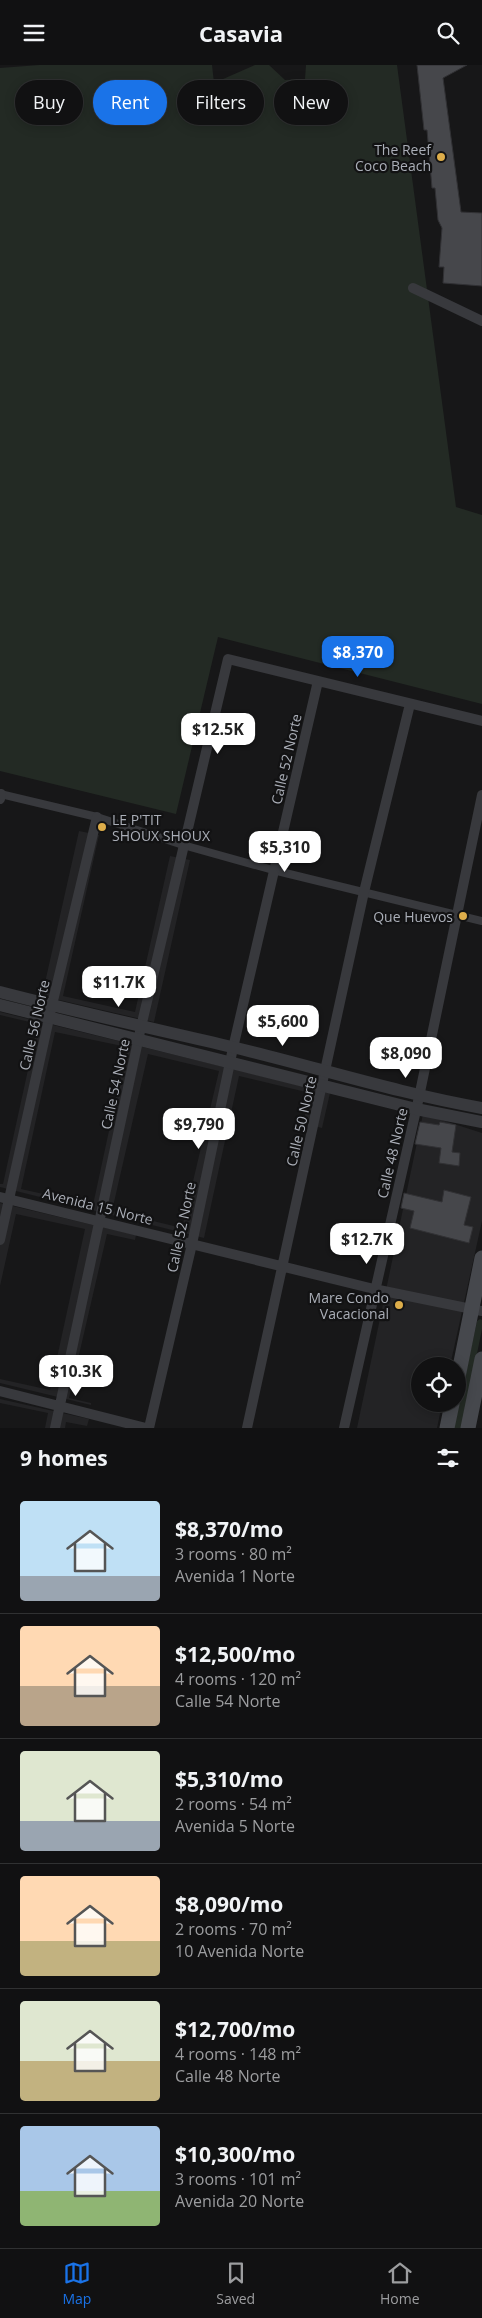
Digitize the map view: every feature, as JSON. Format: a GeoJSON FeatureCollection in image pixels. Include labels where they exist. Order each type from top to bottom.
{"type":"FeatureCollection","features":[{"type":"Feature","properties":{"kind":"main road"},"geometry":{"type":"LineString","coordinates":[[464,1357],[477,1309],[482,1258]]}},
{"type":"Feature","properties":{"kind":"main road"},"geometry":{"type":"LineString","coordinates":[[468,1428],[482,1359]]}},
{"type":"Feature","properties":{"kind":"main road"},"geometry":{"type":"LineString","coordinates":[[447,1428],[450,1412]]}},
{"type":"Feature","properties":{"kind":"street"},"geometry":{"type":"LineString","coordinates":[[413,288],[482,321]]}},
{"type":"Feature","properties":{"kind":"street","name":"Calle 54 Norte"},"geometry":{"type":"LineString","coordinates":[[54,1428],[140,1033],[228,659],[318,681]]}},
{"type":"Feature","properties":{"kind":"street"},"geometry":{"type":"LineString","coordinates":[[318,681],[482,721]]}},
{"type":"Feature","properties":{"kind":"street","name":"Calle 52 Norte"},"geometry":{"type":"LineString","coordinates":[[147,1428],[192,1244],[233,1047],[318,681]]}},
{"type":"Feature","properties":{"kind":"street","name":"Calle 50 Norte"},"geometry":{"type":"LineString","coordinates":[[247,1428],[364,892],[410,703]]}},
{"type":"Feature","properties":{"kind":"street","name":"Calle 48 Norte"},"geometry":{"type":"LineString","coordinates":[[344,1428],[374,1289],[418,1103],[482,795]]}},
{"type":"Feature","properties":{"kind":"street"},"geometry":{"type":"LineString","coordinates":[[0,796],[97,817],[183,845],[273,870],[482,921]]}},
{"type":"Feature","properties":{"kind":"street","name":"Calle 56 Norte"},"geometry":{"type":"LineString","coordinates":[[0,1240],[4,1198],[97,817]]}},
{"type":"Feature","properties":{"kind":"street"},"geometry":{"type":"LineString","coordinates":[[0,992],[51,1011],[140,1033],[231,1061],[324,1079],[418,1103],[482,1122]]}},
{"type":"Feature","properties":{"kind":"street"},"geometry":{"type":"LineString","coordinates":[[0,1005],[51,1011]]}},
{"type":"Feature","properties":{"kind":"street"},"geometry":{"type":"LineString","coordinates":[[140,1033],[233,1047],[324,1079]]}},
{"type":"Feature","properties":{"kind":"street"},"geometry":{"type":"LineString","coordinates":[[418,1103],[482,1108]]}},
{"type":"Feature","properties":{"kind":"street","name":"Avenida 15 Norte"},"geometry":{"type":"LineString","coordinates":[[4,1198],[374,1289],[477,1309]]}},
{"type":"Feature","properties":{"kind":"street"},"geometry":{"type":"LineString","coordinates":[[0,1391],[147,1428]]}},
{"type":"Feature","properties":{"kind":"shaded area"},"geometry":{"type":"Polygon","coordinates":[[[39,65],[212,65],[214,80],[177,80],[177,125],[264,125],[264,80],[221,80],[255,65],[269,65],[285,80],[305,79],[306,65],[397,65],[456,507],[482,515],[482,704],[218,637],[176,814],[0,771],[0,68],[39,65]]]}},
{"type":"Feature","properties":{"kind":"shaded area"},"geometry":{"type":"Polygon","coordinates":[[[79,831],[99,835],[63,996],[135,1012],[170,856],[190,860],[154,1022],[42,996],[79,831]]]}},
{"type":"Feature","properties":{"kind":"shaded area"},"geometry":{"type":"Polygon","coordinates":[[[0,1012],[330,1093],[322,1128],[303,1123],[310,1093],[239,1076],[204,1238],[0,1187],[0,1184],[3,1184],[38,1024],[0,1015],[0,1012]],[[55,1032],[21,1189],[93,1205],[127,1047],[55,1032]],[[148,1054],[112,1211],[182,1228],[219,1071],[148,1054]]]}},
{"type":"Feature","properties":{"kind":"shaded area"},"geometry":{"type":"Polygon","coordinates":[[[423,1114],[482,1133],[482,1221],[452,1357],[411,1357],[411,1412],[440,1412],[437,1428],[357,1428],[423,1114]]]}},
{"type":"Feature","properties":{"kind":"shaded area"},"geometry":{"type":"Polygon","coordinates":[[[0,1203],[136,1235],[135,1240],[107,1234],[69,1398],[91,1403],[91,1405],[0,1383],[0,1379],[50,1390],[85,1229],[16,1214],[0,1286],[0,1203]]]}},
{"type":"Feature","properties":{"kind":"shaded area"},"geometry":{"type":"Polygon","coordinates":[[[482,1320],[482,1329],[466,1408],[466,1372],[477,1321],[482,1320]]]}},
{"type":"Feature","properties":{"kind":"shaded area"},"geometry":{"type":"Polygon","coordinates":[[[0,1399],[89,1419],[87,1426],[66,1422],[65,1428],[45,1428],[48,1413],[0,1403],[0,1399]]]}},
{"type":"Feature","properties":{"kind":"shaded area"},"geometry":{"type":"Polygon","coordinates":[[[457,1412],[465,1412],[462,1428],[454,1428],[457,1412]]]}},
{"type":"Feature","properties":{"kind":"building","name":"The Reef Coco Beach"},"geometry":{"type":"Polygon","coordinates":[[[417,65],[467,65],[443,78],[461,212],[482,213],[482,286],[443,283],[444,267],[439,267],[442,228],[438,220],[435,188],[432,188],[427,130],[424,130],[417,65]]]}},
{"type":"Feature","properties":{"kind":"building"},"geometry":{"type":"Polygon","coordinates":[[[420,1122],[439,1125],[440,1122],[456,1125],[452,1152],[460,1153],[459,1166],[439,1163],[441,1148],[415,1144],[420,1122]]]}},
{"type":"Feature","properties":{"kind":"building"},"geometry":{"type":"Polygon","coordinates":[[[444,1190],[471,1197],[464,1225],[473,1227],[469,1243],[410,1228],[414,1211],[401,1208],[404,1193],[442,1202],[444,1190]]]}},
{"type":"Feature","properties":{"kind":"place","name":"The Reef Coco Beach"},"geometry":{"type":"Point","coordinates":[441,157]}},
{"type":"Feature","properties":{"kind":"place","name":"LE P'TIT SHOUX SHOUX"},"geometry":{"type":"Point","coordinates":[102,827]}},
{"type":"Feature","properties":{"kind":"place","name":"Que Huevos"},"geometry":{"type":"Point","coordinates":[463,916]}},
{"type":"Feature","properties":{"kind":"place","name":"Mare Condo Vacacional"},"geometry":{"type":"Point","coordinates":[399,1305]}}]}
